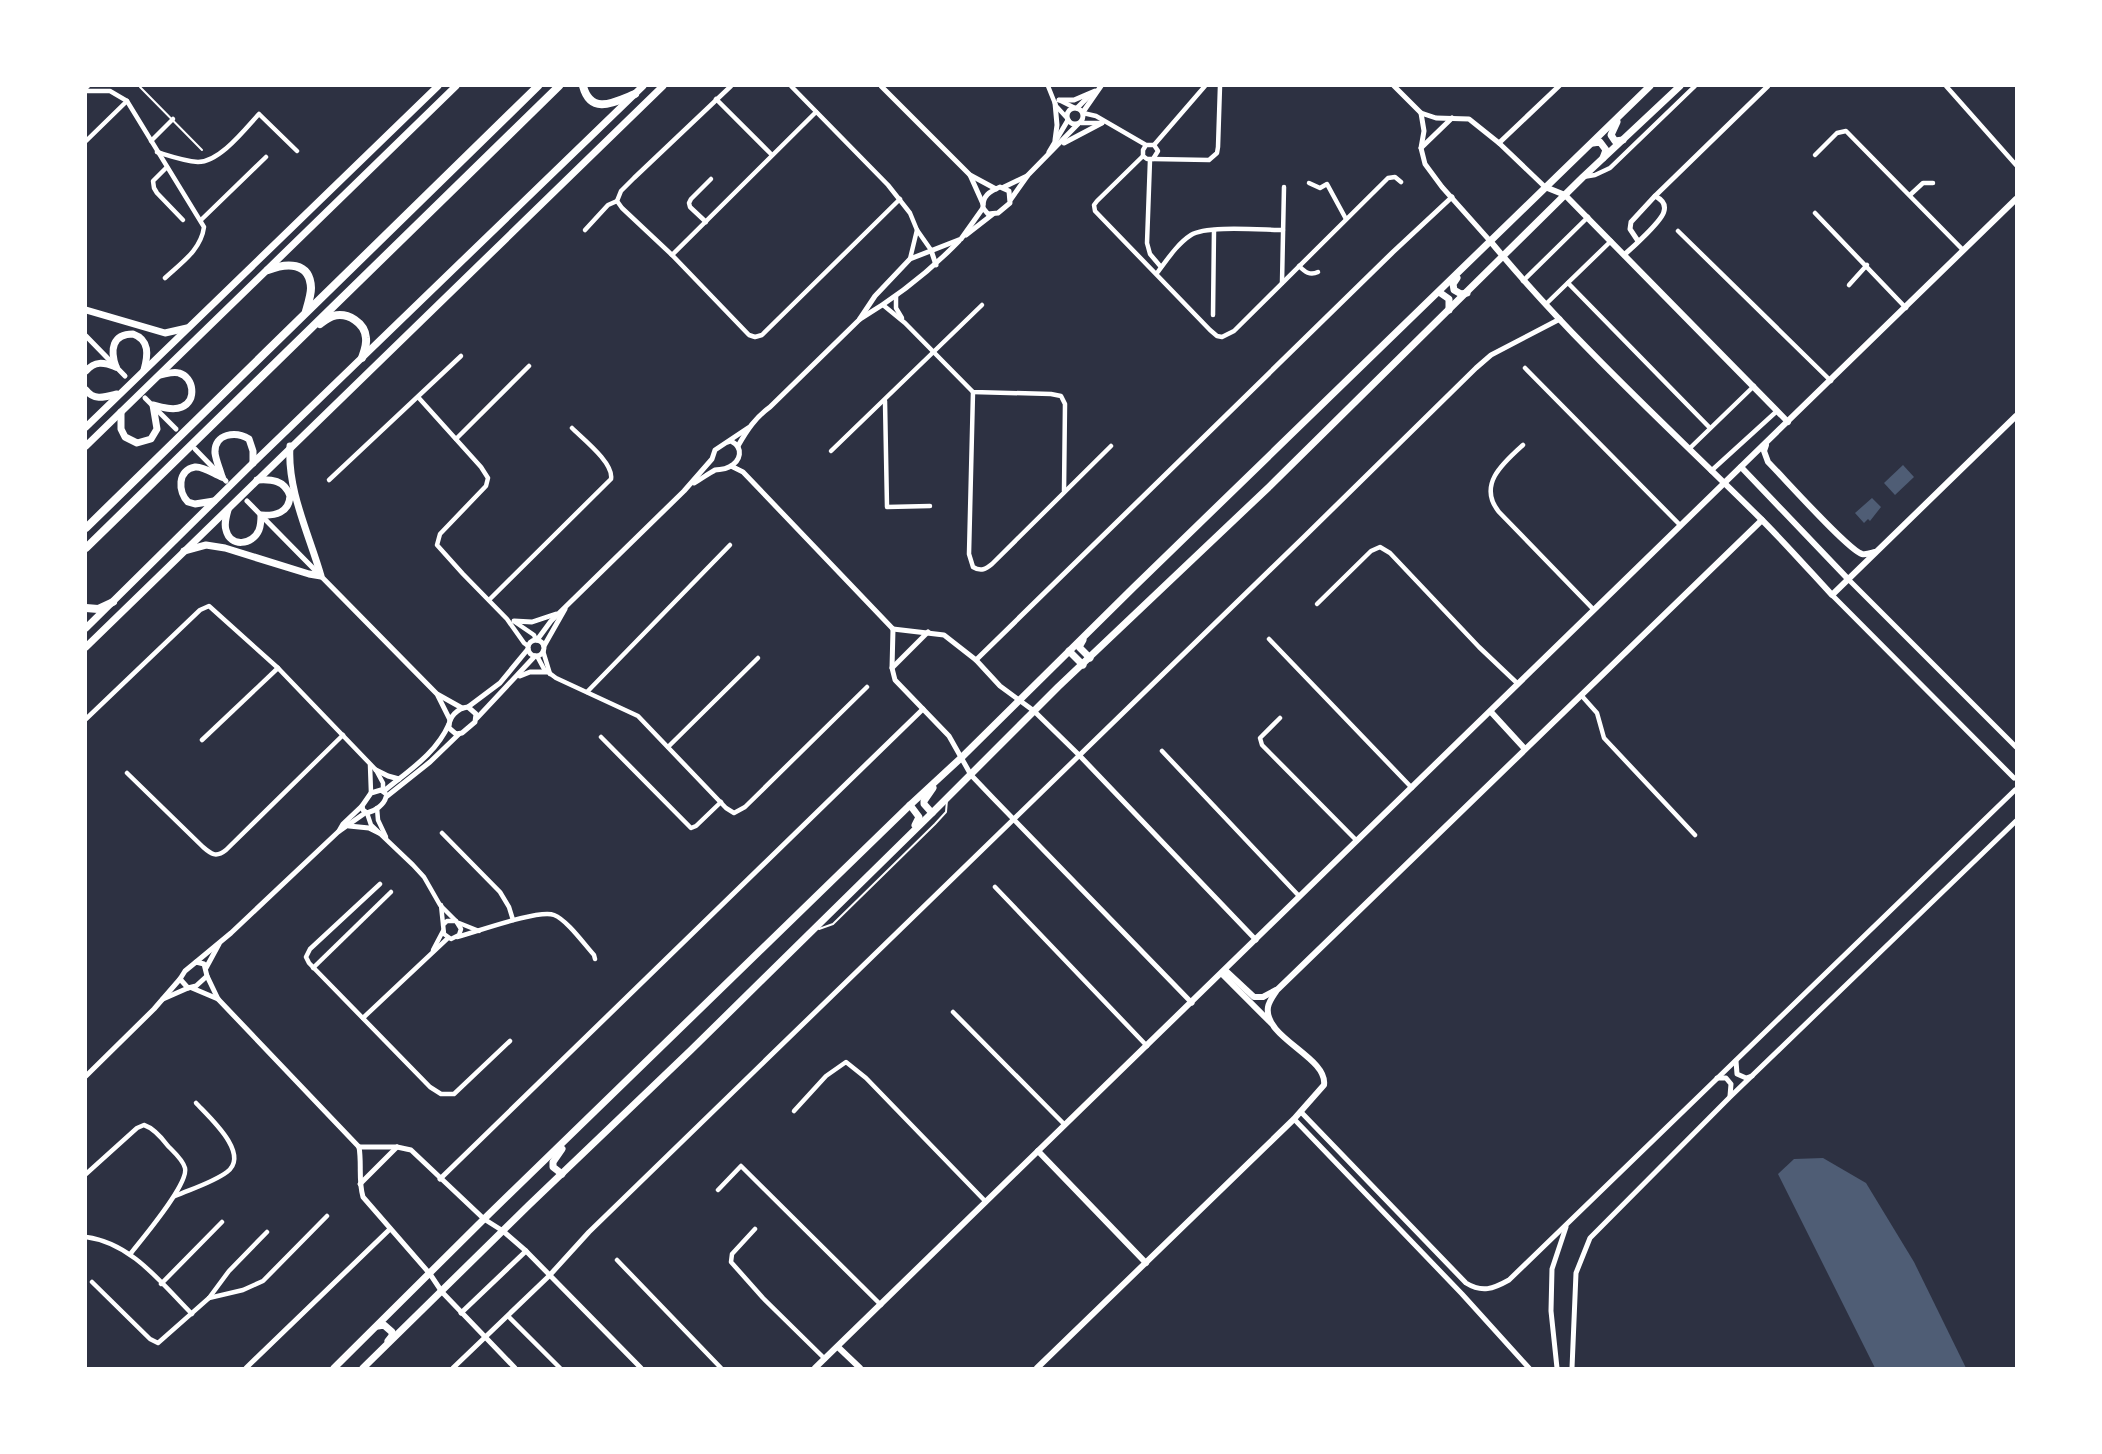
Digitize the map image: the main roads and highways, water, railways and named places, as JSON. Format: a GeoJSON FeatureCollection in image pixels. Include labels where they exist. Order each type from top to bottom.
{"type":"FeatureCollection","features":[{"type":"Feature","properties":{"kind":"highway"},"geometry":{"type":"LineString","coordinates":[[86,528],[538,86]]}},
{"type":"Feature","properties":{"kind":"highway"},"geometry":{"type":"LineString","coordinates":[[86,548],[559,86]]}},
{"type":"Feature","properties":{"kind":"highway"},"geometry":{"type":"LineString","coordinates":[[583,86],[591,100],[603,105],[612,104],[635,94]]}},
{"type":"Feature","properties":{"kind":"highway"},"geometry":{"type":"LineString","coordinates":[[267,270],[293,264],[305,272],[311,289],[305,313]]}},
{"type":"Feature","properties":{"kind":"highway"},"geometry":{"type":"LineString","coordinates":[[293,345],[324,321],[333,316],[344,315],[359,323],[364,332],[366,339],[362,358]]}},
{"type":"Feature","properties":{"kind":"highway"},"geometry":{"type":"LineString","coordinates":[[86,608],[98,609],[113,602]]}},
{"type":"Feature","properties":{"kind":"main road"},"geometry":{"type":"LineString","coordinates":[[86,427],[438,86]]}},
{"type":"Feature","properties":{"kind":"main road"},"geometry":{"type":"LineString","coordinates":[[86,446],[456,86]]}},
{"type":"Feature","properties":{"kind":"main road"},"geometry":{"type":"LineString","coordinates":[[86,628],[643,86]]}},
{"type":"Feature","properties":{"kind":"main road"},"geometry":{"type":"LineString","coordinates":[[86,646],[663,86]]}},
{"type":"Feature","properties":{"kind":"main road"},"geometry":{"type":"LineString","coordinates":[[334,1368],[484,1219],[1650,86]]}},
{"type":"Feature","properties":{"kind":"main road"},"geometry":{"type":"LineString","coordinates":[[363,1368],[947,799],[1034,711],[1467,293],[1583,177],[1680,86]]}},
{"type":"Feature","properties":{"kind":"main road"},"geometry":{"type":"LineString","coordinates":[[1623,140],[1615,141],[1611,132],[1625,110]]}},
{"type":"Feature","properties":{"kind":"main road"},"geometry":{"type":"LineString","coordinates":[[1593,142],[1600,142],[1605,146],[1606,150],[1602,160]]}},
{"type":"Feature","properties":{"kind":"main road"},"geometry":{"type":"LineString","coordinates":[[1545,187],[1565,195],[1588,217],[1788,422]]}},
{"type":"Feature","properties":{"kind":"main road"},"geometry":{"type":"LineString","coordinates":[[815,1368],[1192,1004],[1299,896],[2016,200]]}},
{"type":"Feature","properties":{"kind":"main road"},"geometry":{"type":"LineString","coordinates":[[1491,242],[1523,281],[1762,520],[1832,595],[2016,416]]}},
{"type":"Feature","properties":{"kind":"main road"},"geometry":{"type":"LineString","coordinates":[[1467,264],[1453,287],[1457,293],[1467,293]]}},
{"type":"Feature","properties":{"kind":"main road"},"geometry":{"type":"LineString","coordinates":[[1439,292],[1449,299],[1449,310]]}},
{"type":"Feature","properties":{"kind":"main road"},"geometry":{"type":"LineString","coordinates":[[86,310],[165,333],[189,328]]}},
{"type":"Feature","properties":{"kind":"main road"},"geometry":{"type":"LineString","coordinates":[[86,371],[102,362],[116,367],[111,353],[113,345],[119,337],[133,334],[141,338],[147,346],[144,371]]}},
{"type":"Feature","properties":{"kind":"main road"},"geometry":{"type":"LineString","coordinates":[[122,412],[122,433],[129,440],[142,442],[151,439],[157,429],[153,405],[170,409],[182,407],[192,396],[189,382],[182,374],[173,372],[159,375]]}},
{"type":"Feature","properties":{"kind":"main road"},"geometry":{"type":"LineString","coordinates":[[86,390],[91,396],[99,398],[119,393]]}},
{"type":"Feature","properties":{"kind":"main road"},"geometry":{"type":"LineString","coordinates":[[214,501],[195,504],[188,502],[182,494],[181,479],[195,468],[224,479],[215,451],[224,436],[237,434],[249,439],[253,451],[253,463]]}},
{"type":"Feature","properties":{"kind":"main road"},"geometry":{"type":"LineString","coordinates":[[1768,441],[1764,451],[1768,462],[1832,529],[1855,551],[1862,554],[1877,552]]}},
{"type":"Feature","properties":{"kind":"main road"},"geometry":{"type":"LineString","coordinates":[[183,552],[206,545],[225,548],[321,576],[293,483],[290,446]]}},
{"type":"Feature","properties":{"kind":"main road"},"geometry":{"type":"LineString","coordinates":[[1741,467],[1848,579]]}},
{"type":"Feature","properties":{"kind":"main road"},"geometry":{"type":"LineString","coordinates":[[228,510],[225,524],[226,534],[234,542],[246,543],[256,535],[261,524],[261,515],[281,512],[288,506],[290,496],[287,489],[276,481],[257,480]]}},
{"type":"Feature","properties":{"kind":"main road"},"geometry":{"type":"LineString","coordinates":[[1224,972],[1256,997],[1263,997],[1277,990],[1524,748],[1762,520]]}},
{"type":"Feature","properties":{"kind":"main road"},"geometry":{"type":"LineString","coordinates":[[1090,658],[1079,647],[1092,628]]}},
{"type":"Feature","properties":{"kind":"main road"},"geometry":{"type":"LineString","coordinates":[[1069,651],[1083,665]]}},
{"type":"Feature","properties":{"kind":"main road"},"geometry":{"type":"LineString","coordinates":[[1491,712],[1524,748]]}},
{"type":"Feature","properties":{"kind":"main road"},"geometry":{"type":"LineString","coordinates":[[932,813],[924,801],[941,776]]}},
{"type":"Feature","properties":{"kind":"main road"},"geometry":{"type":"LineString","coordinates":[[903,841],[919,819],[918,814],[910,805]]}},
{"type":"Feature","properties":{"kind":"main road"},"geometry":{"type":"LineString","coordinates":[[1037,1368],[1294,1119],[1324,1085],[1324,1076],[1224,972]]}},
{"type":"Feature","properties":{"kind":"main road"},"geometry":{"type":"LineString","coordinates":[[1272,1024],[1268,1007],[1277,990]]}},
{"type":"Feature","properties":{"kind":"main road"},"geometry":{"type":"LineString","coordinates":[[562,1174],[553,1167],[553,1162],[570,1137]]}},
{"type":"Feature","properties":{"kind":"main road"},"geometry":{"type":"LineString","coordinates":[[1038,1151],[1146,1263]]}},
{"type":"Feature","properties":{"kind":"main road"},"geometry":{"type":"LineString","coordinates":[[373,1359],[392,1336],[392,1332],[387,1327],[378,1326]]}},
{"type":"Feature","properties":{"kind":"main road"},"geometry":{"type":"LineString","coordinates":[[838,1347],[860,1368]]}},
{"type":"Feature","properties":{"kind":"water"},"geometry":{"type":"Polygon","coordinates":[[[1903,465],[1914,477],[1895,495],[1884,483],[1903,465]]]}},
{"type":"Feature","properties":{"kind":"water"},"geometry":{"type":"Polygon","coordinates":[[[1872,498],[1881,507],[1870,521],[1868,519],[1864,523],[1855,513],[1872,498]]]}},
{"type":"Feature","properties":{"kind":"water"},"geometry":{"type":"Polygon","coordinates":[[[1823,1158],[1866,1183],[1914,1262],[1966,1368],[1875,1368],[1778,1174],[1794,1159],[1823,1158]]]}}]}
